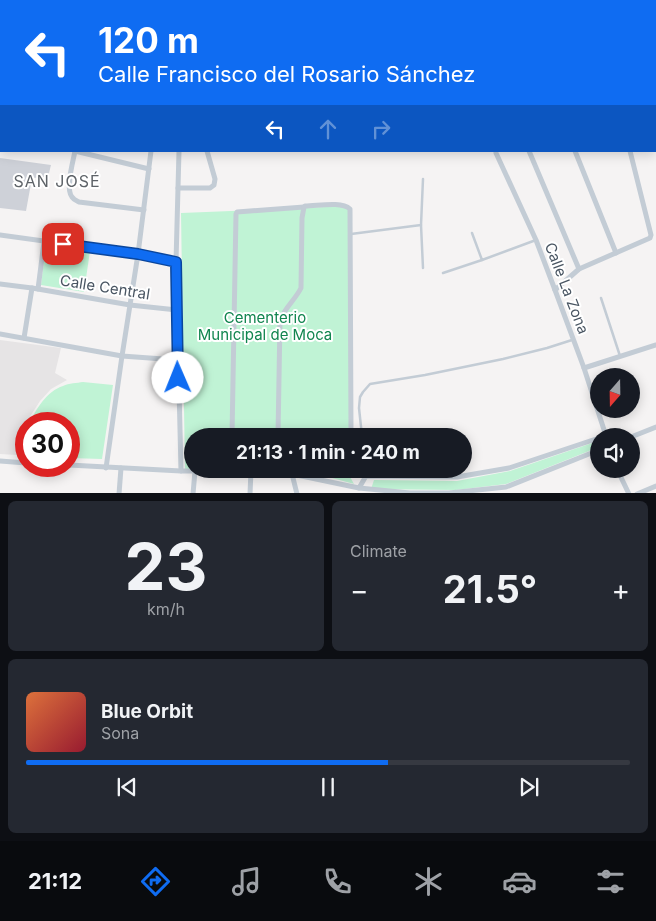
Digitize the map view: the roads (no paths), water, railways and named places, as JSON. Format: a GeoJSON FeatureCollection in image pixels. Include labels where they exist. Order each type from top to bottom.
{"type":"FeatureCollection","features":[{"type":"Feature","properties":{"kind":"street"},"geometry":{"type":"LineString","coordinates":[[75,152],[69,186],[73,199],[79,202],[144,210]]}},
{"type":"Feature","properties":{"kind":"street"},"geometry":{"type":"LineString","coordinates":[[79,152],[149,169]]}},
{"type":"Feature","properties":{"kind":"street"},"geometry":{"type":"LineString","coordinates":[[106,468],[138,254],[151,152]]}},
{"type":"Feature","properties":{"kind":"street"},"geometry":{"type":"LineString","coordinates":[[179,152],[176,262],[180,471]]}},
{"type":"Feature","properties":{"kind":"street"},"geometry":{"type":"LineString","coordinates":[[178,188],[210,188],[214,185],[215,179],[207,152]]}},
{"type":"Feature","properties":{"kind":"street"},"geometry":{"type":"LineString","coordinates":[[529,152],[579,268]]}},
{"type":"Feature","properties":{"kind":"street"},"geometry":{"type":"LineString","coordinates":[[576,152],[616,253]]}},
{"type":"Feature","properties":{"kind":"street"},"geometry":{"type":"LineString","coordinates":[[555,290],[579,268],[650,238],[651,235],[630,152]]}},
{"type":"Feature","properties":{"kind":"street","name":"Calle La Zona"},"geometry":{"type":"LineString","coordinates":[[496,153],[536,240],[584,368],[603,428]]}},
{"type":"Feature","properties":{"kind":"street"},"geometry":{"type":"LineString","coordinates":[[232,428],[236,214],[237,212],[305,206],[340,205],[350,209],[351,428]]}},
{"type":"Feature","properties":{"kind":"street"},"geometry":{"type":"LineString","coordinates":[[278,428],[280,320],[284,310],[297,296],[300,288],[304,207]]}},
{"type":"Feature","properties":{"kind":"street"},"geometry":{"type":"LineString","coordinates":[[0,235],[138,254],[176,262]]}},
{"type":"Feature","properties":{"kind":"street"},"geometry":{"type":"LineString","coordinates":[[38,289],[44,242]]}},
{"type":"Feature","properties":{"kind":"street","name":"Calle Central"},"geometry":{"type":"LineString","coordinates":[[0,284],[177,310]]}},
{"type":"Feature","properties":{"kind":"street"},"geometry":{"type":"LineString","coordinates":[[24,338],[32,288]]}},
{"type":"Feature","properties":{"kind":"street"},"geometry":{"type":"LineString","coordinates":[[0,334],[122,356],[177,360]]}},
{"type":"Feature","properties":{"kind":"street"},"geometry":{"type":"LineString","coordinates":[[584,368],[656,345]]}},
{"type":"Feature","properties":{"kind":"street"},"geometry":{"type":"LineString","coordinates":[[640,433],[656,427]]}},
{"type":"Feature","properties":{"kind":"street"},"geometry":{"type":"LineString","coordinates":[[472,474],[509,468],[590,441]]}},
{"type":"Feature","properties":{"kind":"street"},"geometry":{"type":"LineString","coordinates":[[319,478],[358,488],[410,493],[449,493],[506,487],[590,454]]}},
{"type":"Feature","properties":{"kind":"street"},"geometry":{"type":"LineString","coordinates":[[0,461],[15,462]]}},
{"type":"Feature","properties":{"kind":"street"},"geometry":{"type":"LineString","coordinates":[[80,466],[184,471]]}},
{"type":"Feature","properties":{"kind":"street"},"geometry":{"type":"LineString","coordinates":[[119,493],[121,468]]}},
{"type":"Feature","properties":{"kind":"street"},"geometry":{"type":"LineString","coordinates":[[193,493],[194,478]]}},
{"type":"Feature","properties":{"kind":"street"},"geometry":{"type":"LineString","coordinates":[[250,493],[251,478]]}},
{"type":"Feature","properties":{"kind":"street"},"geometry":{"type":"LineString","coordinates":[[294,478],[297,493]]}},
{"type":"Feature","properties":{"kind":"street"},"geometry":{"type":"LineString","coordinates":[[358,488],[365,478]]}},
{"type":"Feature","properties":{"kind":"street"},"geometry":{"type":"LineString","coordinates":[[622,478],[629,493]]}},
{"type":"Feature","properties":{"kind":"street"},"geometry":{"type":"LineString","coordinates":[[639,493],[656,486]]}},
{"type":"Feature","properties":{"kind":"lane"},"geometry":{"type":"LineString","coordinates":[[423,179],[423,268]]}},
{"type":"Feature","properties":{"kind":"lane"},"geometry":{"type":"LineString","coordinates":[[350,234],[422,226]]}},
{"type":"Feature","properties":{"kind":"lane"},"geometry":{"type":"LineString","coordinates":[[472,233],[482,260]]}},
{"type":"Feature","properties":{"kind":"lane"},"geometry":{"type":"LineString","coordinates":[[443,273],[536,240]]}},
{"type":"Feature","properties":{"kind":"lane"},"geometry":{"type":"LineString","coordinates":[[601,298],[620,356]]}},
{"type":"Feature","properties":{"kind":"lane"},"geometry":{"type":"LineString","coordinates":[[361,428],[360,397],[370,384],[503,359],[547,348],[573,339]]}},
{"type":"Feature","properties":{"kind":"district","name":"SAN JOSÉ"},"geometry":{"type":"Point","coordinates":[57,181]}},
{"type":"Feature","properties":{"kind":"park label","name":"Cementerio Municipal de Moca"},"geometry":{"type":"Point","coordinates":[265,326]}}]}
